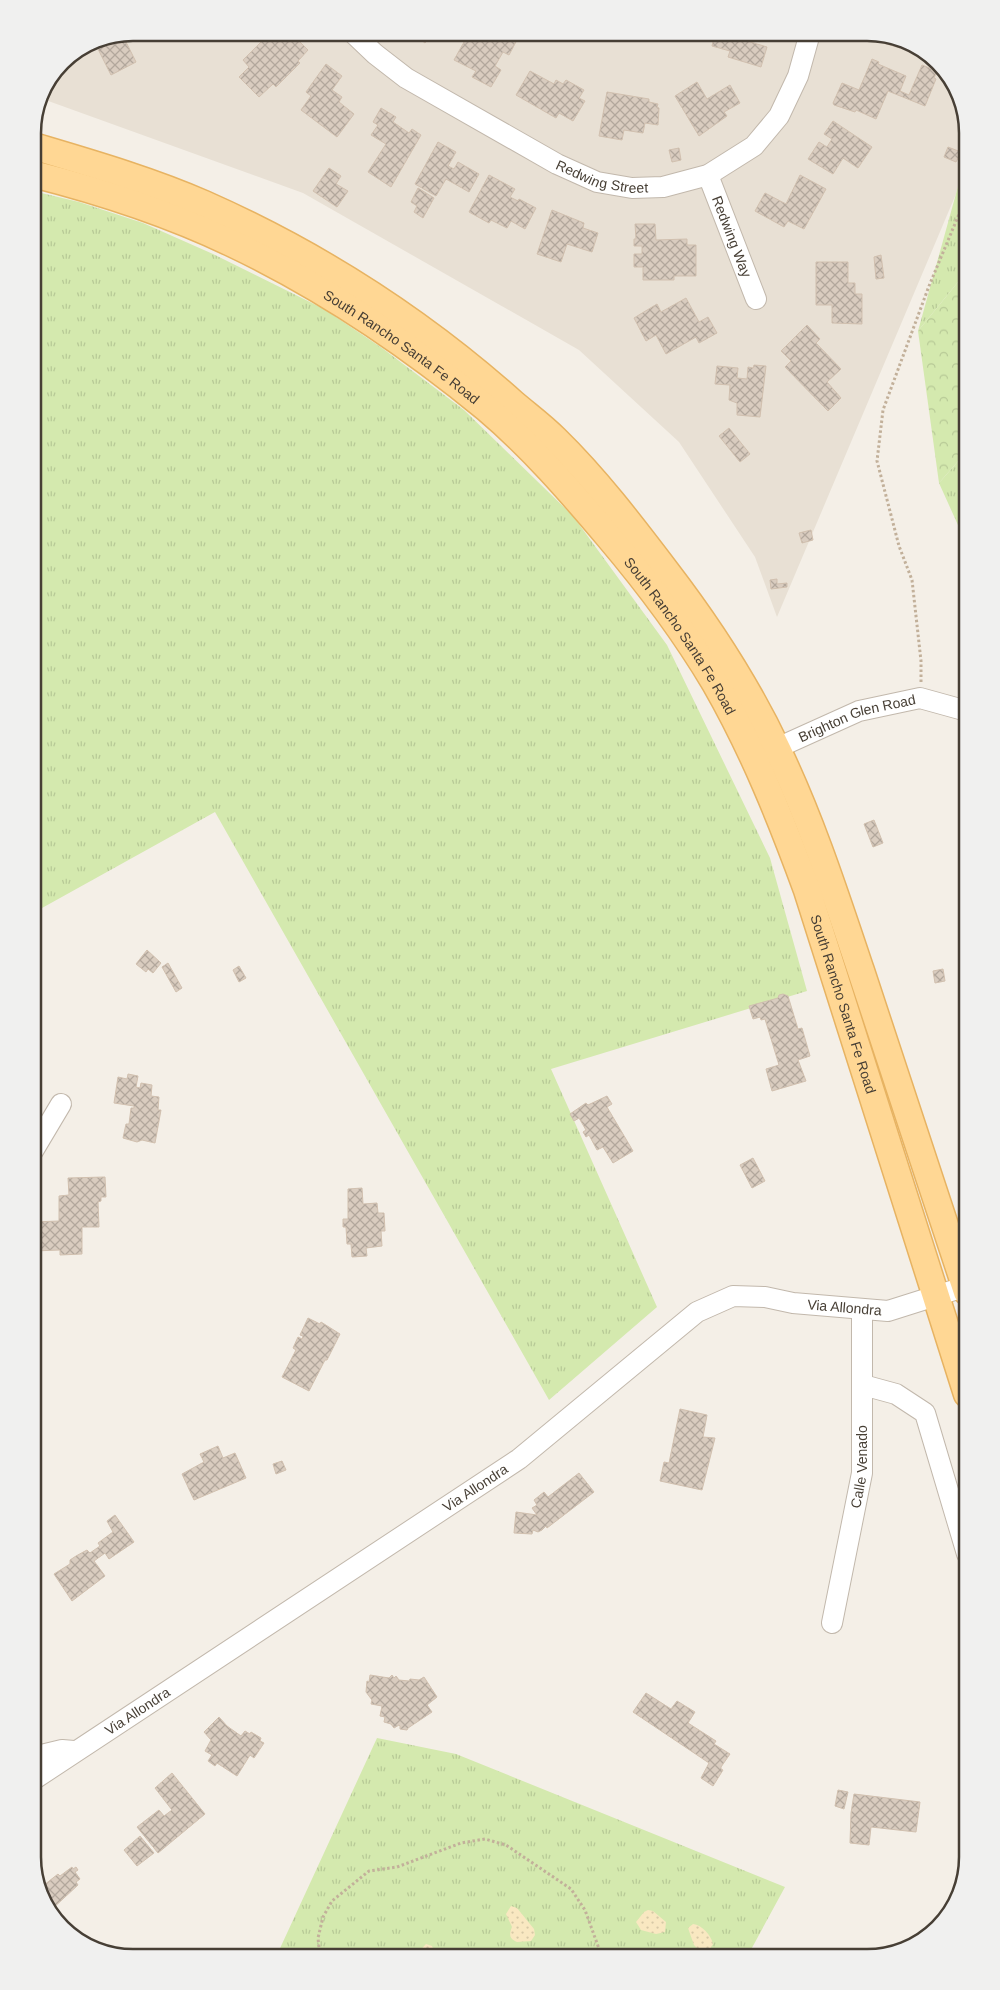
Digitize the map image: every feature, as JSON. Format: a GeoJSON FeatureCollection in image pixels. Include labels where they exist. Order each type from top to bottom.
{"type":"FeatureCollection","features":[{"type":"Feature","properties":{"kind":"main road","name":"South Rancho Santa Fe Road"},"geometry":{"type":"LineString","coordinates":[[41,148],[116,171],[202,203],[283,242],[335,271],[432,334],[494,385],[554,439],[618,508],[687,599],[738,676],[777,748],[817,841],[959,1264]]}},
{"type":"Feature","properties":{"kind":"main road","name":"South Rancho Santa Fe Road"},"geometry":{"type":"LineString","coordinates":[[41,176],[146,208],[230,243],[355,311],[421,358],[487,409],[545,464],[635,569],[672,616],[715,683],[754,756],[782,822],[807,890],[959,1366]]}},
{"type":"Feature","properties":{"kind":"street","name":"Redwing Street"},"geometry":{"type":"LineString","coordinates":[[361,41],[406,78],[557,164],[597,182],[632,188],[662,187],[708,175],[754,146],[779,116],[798,76],[808,41]]}},
{"type":"Feature","properties":{"kind":"street","name":"Redwing Way"},"geometry":{"type":"LineString","coordinates":[[708,175],[756,299]]}},
{"type":"Feature","properties":{"kind":"street","name":"Brighton Glen Road"},"geometry":{"type":"LineString","coordinates":[[777,748],[859,710],[920,698],[959,709]]}},
{"type":"Feature","properties":{"kind":"street"},"geometry":{"type":"LineString","coordinates":[[41,1138],[61,1104]]}},
{"type":"Feature","properties":{"kind":"street","name":"Via Allondra"},"geometry":{"type":"LineString","coordinates":[[41,1774],[519,1459],[697,1312],[733,1296],[765,1297],[793,1303],[888,1311],[959,1290]]}},
{"type":"Feature","properties":{"kind":"street","name":"Calle Venado"},"geometry":{"type":"LineString","coordinates":[[832,1623],[862,1473],[862,1309]]}},
{"type":"Feature","properties":{"kind":"street"},"geometry":{"type":"LineString","coordinates":[[863,1385],[896,1394],[925,1413],[959,1524]]}},
{"type":"Feature","properties":{"kind":"street"},"geometry":{"type":"LineString","coordinates":[[41,1755],[62,1750],[76,1751]]}},
{"type":"Feature","properties":{"kind":"path"},"geometry":{"type":"LineString","coordinates":[[920,698],[921,661],[912,580],[899,546],[877,461],[883,410],[929,286],[959,215]]}},
{"type":"Feature","properties":{"kind":"path"},"geometry":{"type":"LineString","coordinates":[[319,1949],[318,1938],[323,1916],[332,1901],[369,1871],[397,1867],[461,1843],[484,1839],[506,1845],[571,1889],[585,1910],[599,1949]]}},
{"type":"Feature","properties":{"kind":"shaded area"},"geometry":{"type":"Polygon","coordinates":[[[127,41],[873,41],[896,46],[908,51],[927,64],[943,82],[952,98],[958,121],[959,183],[956,194],[777,617],[755,557],[679,442],[579,350],[303,193],[47,101],[60,77],[77,60],[98,48],[127,41]]]}},
{"type":"Feature","properties":{"kind":"green space"},"geometry":{"type":"Polygon","coordinates":[[[959,183],[959,281],[918,331],[959,183]]]}},
{"type":"Feature","properties":{"kind":"green space"},"geometry":{"type":"Polygon","coordinates":[[[41,193],[79,202],[143,223],[213,254],[324,309],[382,348],[464,410],[573,516],[667,645],[770,858],[807,991],[551,1069],[657,1307],[549,1400],[215,812],[41,909],[41,193]]]}},
{"type":"Feature","properties":{"kind":"green space"},"geometry":{"type":"Polygon","coordinates":[[[959,281],[959,460],[939,483],[918,331],[959,281]]]}},
{"type":"Feature","properties":{"kind":"green space"},"geometry":{"type":"Polygon","coordinates":[[[959,460],[959,527],[939,483],[959,460]]]}},
{"type":"Feature","properties":{"kind":"green space"},"geometry":{"type":"Polygon","coordinates":[[[377,1738],[456,1754],[785,1887],[751,1949],[280,1949],[377,1738]]]}},
{"type":"Feature","properties":{"kind":"sand"},"geometry":{"type":"Polygon","coordinates":[[[511,1906],[517,1908],[534,1929],[535,1935],[531,1941],[517,1942],[511,1938],[512,1927],[506,1914],[511,1906]]]}},
{"type":"Feature","properties":{"kind":"sand"},"geometry":{"type":"Polygon","coordinates":[[[648,1910],[653,1911],[666,1922],[665,1932],[656,1934],[641,1930],[636,1922],[648,1910]]]}},
{"type":"Feature","properties":{"kind":"sand"},"geometry":{"type":"Polygon","coordinates":[[[693,1924],[703,1928],[713,1944],[710,1949],[698,1949],[694,1945],[688,1928],[693,1924]]]}},
{"type":"Feature","properties":{"kind":"sand"},"geometry":{"type":"Polygon","coordinates":[[[426,1944],[432,1946],[433,1949],[421,1949],[426,1944]]]}},
{"type":"Feature","properties":{"kind":"building"},"geometry":{"type":"Polygon","coordinates":[[[126,41],[136,62],[111,75],[98,48],[126,41]]]}},
{"type":"Feature","properties":{"kind":"building"},"geometry":{"type":"Polygon","coordinates":[[[262,41],[299,41],[308,50],[298,61],[300,63],[276,87],[273,84],[259,97],[239,77],[249,67],[243,60],[262,41]]]}},
{"type":"Feature","properties":{"kind":"building"},"geometry":{"type":"Polygon","coordinates":[[[465,41],[516,41],[509,55],[503,52],[495,66],[501,70],[491,87],[472,77],[476,71],[454,60],[465,41]]]}},
{"type":"Feature","properties":{"kind":"building"},"geometry":{"type":"Polygon","coordinates":[[[713,41],[747,41],[767,47],[761,67],[728,57],[730,51],[712,46],[713,41]]]}},
{"type":"Feature","properties":{"kind":"building"},"geometry":{"type":"Polygon","coordinates":[[[872,59],[879,62],[878,64],[906,76],[900,91],[909,95],[922,65],[932,69],[936,73],[934,78],[936,79],[925,106],[888,91],[876,119],[856,110],[855,112],[834,105],[833,103],[842,83],[859,90],[872,59]]]}},
{"type":"Feature","properties":{"kind":"building"},"geometry":{"type":"Polygon","coordinates":[[[326,64],[342,76],[332,90],[342,97],[339,102],[354,114],[337,137],[301,110],[311,96],[306,92],[326,64]]]}},
{"type":"Feature","properties":{"kind":"building"},"geometry":{"type":"Polygon","coordinates":[[[530,71],[554,84],[556,80],[563,84],[566,80],[584,90],[579,98],[585,101],[573,121],[559,113],[556,118],[516,95],[530,71]]]}},
{"type":"Feature","properties":{"kind":"building"},"geometry":{"type":"Polygon","coordinates":[[[697,82],[707,99],[730,85],[740,103],[724,112],[727,116],[699,136],[675,96],[697,82]]]}},
{"type":"Feature","properties":{"kind":"building"},"geometry":{"type":"Polygon","coordinates":[[[607,92],[649,99],[649,102],[658,104],[658,125],[645,123],[643,133],[624,130],[622,140],[599,136],[607,92]]]}},
{"type":"Feature","properties":{"kind":"building"},"geometry":{"type":"Polygon","coordinates":[[[381,108],[396,117],[393,122],[409,133],[412,129],[421,135],[391,187],[368,172],[386,144],[371,135],[378,125],[373,122],[381,108]]]}},
{"type":"Feature","properties":{"kind":"building"},"geometry":{"type":"Polygon","coordinates":[[[833,121],[872,147],[858,168],[843,158],[833,174],[808,159],[819,142],[827,147],[832,139],[824,134],[833,121]]]}},
{"type":"Feature","properties":{"kind":"building"},"geometry":{"type":"Polygon","coordinates":[[[438,142],[456,152],[448,166],[454,169],[458,162],[479,174],[469,192],[446,179],[436,196],[415,184],[438,142]]]}},
{"type":"Feature","properties":{"kind":"building"},"geometry":{"type":"Polygon","coordinates":[[[948,147],[959,151],[956,162],[944,157],[948,147]]]}},
{"type":"Feature","properties":{"kind":"building"},"geometry":{"type":"Polygon","coordinates":[[[679,148],[681,160],[672,162],[669,150],[679,148]]]}},
{"type":"Feature","properties":{"kind":"building"},"geometry":{"type":"Polygon","coordinates":[[[329,168],[341,176],[336,184],[348,191],[337,207],[313,191],[329,168]]]}},
{"type":"Feature","properties":{"kind":"building"},"geometry":{"type":"Polygon","coordinates":[[[489,175],[515,189],[510,197],[518,201],[519,199],[536,208],[525,229],[511,221],[507,228],[491,220],[489,223],[469,212],[489,175]]]}},
{"type":"Feature","properties":{"kind":"building"},"geometry":{"type":"Polygon","coordinates":[[[800,175],[826,189],[804,229],[788,221],[784,227],[755,211],[765,193],[786,204],[800,175]]]}},
{"type":"Feature","properties":{"kind":"building"},"geometry":{"type":"Polygon","coordinates":[[[418,188],[434,198],[423,218],[414,212],[417,206],[411,202],[418,188]]]}},
{"type":"Feature","properties":{"kind":"building"},"geometry":{"type":"Polygon","coordinates":[[[552,210],[584,223],[583,228],[598,233],[592,252],[567,244],[561,262],[537,254],[552,210]]]}},
{"type":"Feature","properties":{"kind":"building"},"geometry":{"type":"Polygon","coordinates":[[[635,224],[655,224],[656,240],[687,239],[687,245],[696,245],[696,276],[674,276],[674,280],[643,280],[643,267],[634,267],[634,254],[642,254],[642,246],[634,246],[634,239],[636,239],[635,224]]]}},
{"type":"Feature","properties":{"kind":"building"},"geometry":{"type":"Polygon","coordinates":[[[881,255],[884,278],[876,279],[874,257],[881,255]]]}},
{"type":"Feature","properties":{"kind":"building"},"geometry":{"type":"Polygon","coordinates":[[[816,262],[848,262],[848,283],[855,283],[855,294],[862,294],[862,324],[832,323],[832,305],[816,305],[816,262]]]}},
{"type":"Feature","properties":{"kind":"building"},"geometry":{"type":"Polygon","coordinates":[[[686,298],[699,322],[708,317],[717,333],[699,343],[696,337],[666,354],[656,335],[646,341],[634,318],[657,304],[661,312],[686,298]]]}},
{"type":"Feature","properties":{"kind":"building"},"geometry":{"type":"Polygon","coordinates":[[[807,325],[820,339],[816,343],[841,369],[827,382],[841,398],[828,411],[785,367],[791,361],[781,351],[807,325]]]}},
{"type":"Feature","properties":{"kind":"building"},"geometry":{"type":"Polygon","coordinates":[[[754,365],[766,366],[760,417],[737,415],[737,403],[729,400],[730,385],[715,384],[717,366],[738,368],[737,378],[747,379],[748,367],[753,368],[754,365]]]}},
{"type":"Feature","properties":{"kind":"building"},"geometry":{"type":"Polygon","coordinates":[[[729,428],[750,454],[740,462],[719,436],[729,428]]]}},
{"type":"Feature","properties":{"kind":"building"},"geometry":{"type":"Polygon","coordinates":[[[811,530],[813,540],[802,543],[799,533],[811,530]]]}},
{"type":"Feature","properties":{"kind":"building"},"geometry":{"type":"Polygon","coordinates":[[[777,579],[777,584],[787,583],[787,587],[771,589],[770,580],[777,579]]]}},
{"type":"Feature","properties":{"kind":"building"},"geometry":{"type":"Polygon","coordinates":[[[874,820],[883,843],[873,847],[864,824],[874,820]]]}},
{"type":"Feature","properties":{"kind":"building"},"geometry":{"type":"Polygon","coordinates":[[[147,950],[161,963],[153,973],[148,969],[146,972],[136,964],[147,950]]]}},
{"type":"Feature","properties":{"kind":"building"},"geometry":{"type":"Polygon","coordinates":[[[168,963],[182,988],[176,992],[162,967],[168,963]]]}},
{"type":"Feature","properties":{"kind":"building"},"geometry":{"type":"Polygon","coordinates":[[[239,966],[246,978],[239,982],[233,970],[239,966]]]}},
{"type":"Feature","properties":{"kind":"building"},"geometry":{"type":"Polygon","coordinates":[[[943,969],[945,981],[935,983],[933,971],[943,969]]]}},
{"type":"Feature","properties":{"kind":"building"},"geometry":{"type":"Polygon","coordinates":[[[779,995],[788,996],[798,1029],[802,1028],[810,1056],[798,1060],[806,1081],[772,1091],[766,1069],[779,1065],[765,1019],[761,1020],[760,1017],[753,1019],[749,1006],[778,998],[779,995]]]}},
{"type":"Feature","properties":{"kind":"building"},"geometry":{"type":"Polygon","coordinates":[[[128,1074],[138,1076],[136,1087],[140,1088],[141,1083],[152,1085],[151,1096],[159,1097],[158,1110],[161,1110],[155,1143],[142,1140],[137,1142],[123,1138],[126,1124],[129,1124],[131,1108],[134,1108],[134,1106],[114,1103],[118,1077],[127,1079],[128,1074]]]}},
{"type":"Feature","properties":{"kind":"building"},"geometry":{"type":"Polygon","coordinates":[[[607,1096],[612,1104],[607,1107],[633,1151],[613,1163],[603,1147],[597,1150],[589,1135],[586,1137],[583,1132],[586,1130],[579,1118],[574,1121],[570,1114],[586,1103],[588,1105],[607,1096]]]}},
{"type":"Feature","properties":{"kind":"building"},"geometry":{"type":"Polygon","coordinates":[[[753,1158],[765,1181],[752,1188],[740,1165],[753,1158]]]}},
{"type":"Feature","properties":{"kind":"building"},"geometry":{"type":"Polygon","coordinates":[[[105,1177],[106,1197],[101,1197],[101,1201],[98,1202],[99,1227],[82,1227],[82,1254],[60,1255],[60,1250],[41,1251],[41,1222],[59,1221],[59,1196],[69,1195],[68,1178],[105,1177]]]}},
{"type":"Feature","properties":{"kind":"building"},"geometry":{"type":"Polygon","coordinates":[[[362,1188],[363,1204],[377,1203],[378,1213],[384,1213],[385,1231],[381,1231],[382,1246],[366,1248],[367,1256],[352,1257],[351,1244],[347,1244],[346,1227],[343,1227],[343,1219],[348,1219],[348,1189],[362,1188]]]}},
{"type":"Feature","properties":{"kind":"building"},"geometry":{"type":"Polygon","coordinates":[[[308,1318],[320,1324],[321,1322],[340,1334],[309,1391],[282,1377],[296,1350],[293,1348],[298,1337],[302,1339],[303,1336],[300,1335],[308,1318]]]}},
{"type":"Feature","properties":{"kind":"building"},"geometry":{"type":"Polygon","coordinates":[[[680,1409],[707,1415],[703,1437],[715,1438],[702,1490],[660,1481],[664,1462],[669,1463],[680,1409]]]}},
{"type":"Feature","properties":{"kind":"building"},"geometry":{"type":"Polygon","coordinates":[[[218,1446],[223,1458],[235,1453],[246,1478],[194,1500],[182,1474],[204,1462],[200,1454],[218,1446]]]}},
{"type":"Feature","properties":{"kind":"building"},"geometry":{"type":"Polygon","coordinates":[[[282,1461],[286,1470],[276,1474],[273,1464],[282,1461]]]}},
{"type":"Feature","properties":{"kind":"building"},"geometry":{"type":"Polygon","coordinates":[[[579,1473],[594,1492],[547,1528],[546,1526],[538,1532],[533,1530],[532,1534],[514,1533],[516,1512],[537,1515],[532,1508],[537,1505],[534,1500],[544,1492],[548,1497],[579,1473]]]}},
{"type":"Feature","properties":{"kind":"building"},"geometry":{"type":"Polygon","coordinates":[[[115,1515],[134,1542],[109,1559],[105,1553],[94,1561],[105,1576],[72,1601],[54,1574],[70,1564],[70,1560],[76,1556],[87,1550],[90,1553],[100,1546],[98,1543],[113,1532],[107,1521],[115,1515]]]}},
{"type":"Feature","properties":{"kind":"building"},"geometry":{"type":"Polygon","coordinates":[[[370,1675],[389,1678],[392,1675],[394,1678],[396,1676],[399,1680],[409,1681],[410,1679],[419,1680],[424,1677],[437,1697],[427,1705],[432,1712],[407,1730],[400,1729],[399,1725],[394,1728],[391,1724],[384,1722],[385,1717],[380,1716],[382,1706],[371,1704],[372,1700],[366,1692],[367,1681],[369,1682],[370,1675]]]}},
{"type":"Feature","properties":{"kind":"building"},"geometry":{"type":"Polygon","coordinates":[[[646,1693],[671,1709],[677,1701],[695,1712],[688,1723],[716,1741],[714,1744],[730,1754],[721,1767],[723,1770],[713,1786],[701,1778],[709,1763],[633,1712],[646,1693]]]}},
{"type":"Feature","properties":{"kind":"building"},"geometry":{"type":"Polygon","coordinates":[[[219,1717],[227,1726],[241,1736],[245,1731],[250,1734],[251,1732],[261,1738],[260,1741],[264,1743],[254,1758],[250,1755],[237,1776],[217,1763],[215,1766],[208,1761],[212,1755],[205,1751],[211,1740],[204,1732],[219,1717]]]}},
{"type":"Feature","properties":{"kind":"building"},"geometry":{"type":"Polygon","coordinates":[[[172,1773],[205,1814],[158,1853],[137,1827],[159,1810],[164,1816],[172,1810],[155,1788],[172,1773]]]}},
{"type":"Feature","properties":{"kind":"building"},"geometry":{"type":"Polygon","coordinates":[[[838,1790],[848,1792],[844,1809],[835,1806],[838,1790]]]}},
{"type":"Feature","properties":{"kind":"building"},"geometry":{"type":"Polygon","coordinates":[[[854,1794],[920,1802],[916,1832],[871,1827],[869,1845],[850,1843],[854,1794]]]}},
{"type":"Feature","properties":{"kind":"building"},"geometry":{"type":"Polygon","coordinates":[[[140,1836],[154,1853],[137,1866],[124,1850],[140,1836]]]}},
{"type":"Feature","properties":{"kind":"building"},"geometry":{"type":"Polygon","coordinates":[[[72,1867],[73,1869],[76,1867],[78,1870],[75,1872],[80,1879],[76,1882],[78,1885],[56,1906],[45,1884],[58,1874],[60,1876],[72,1867]]]}}]}
